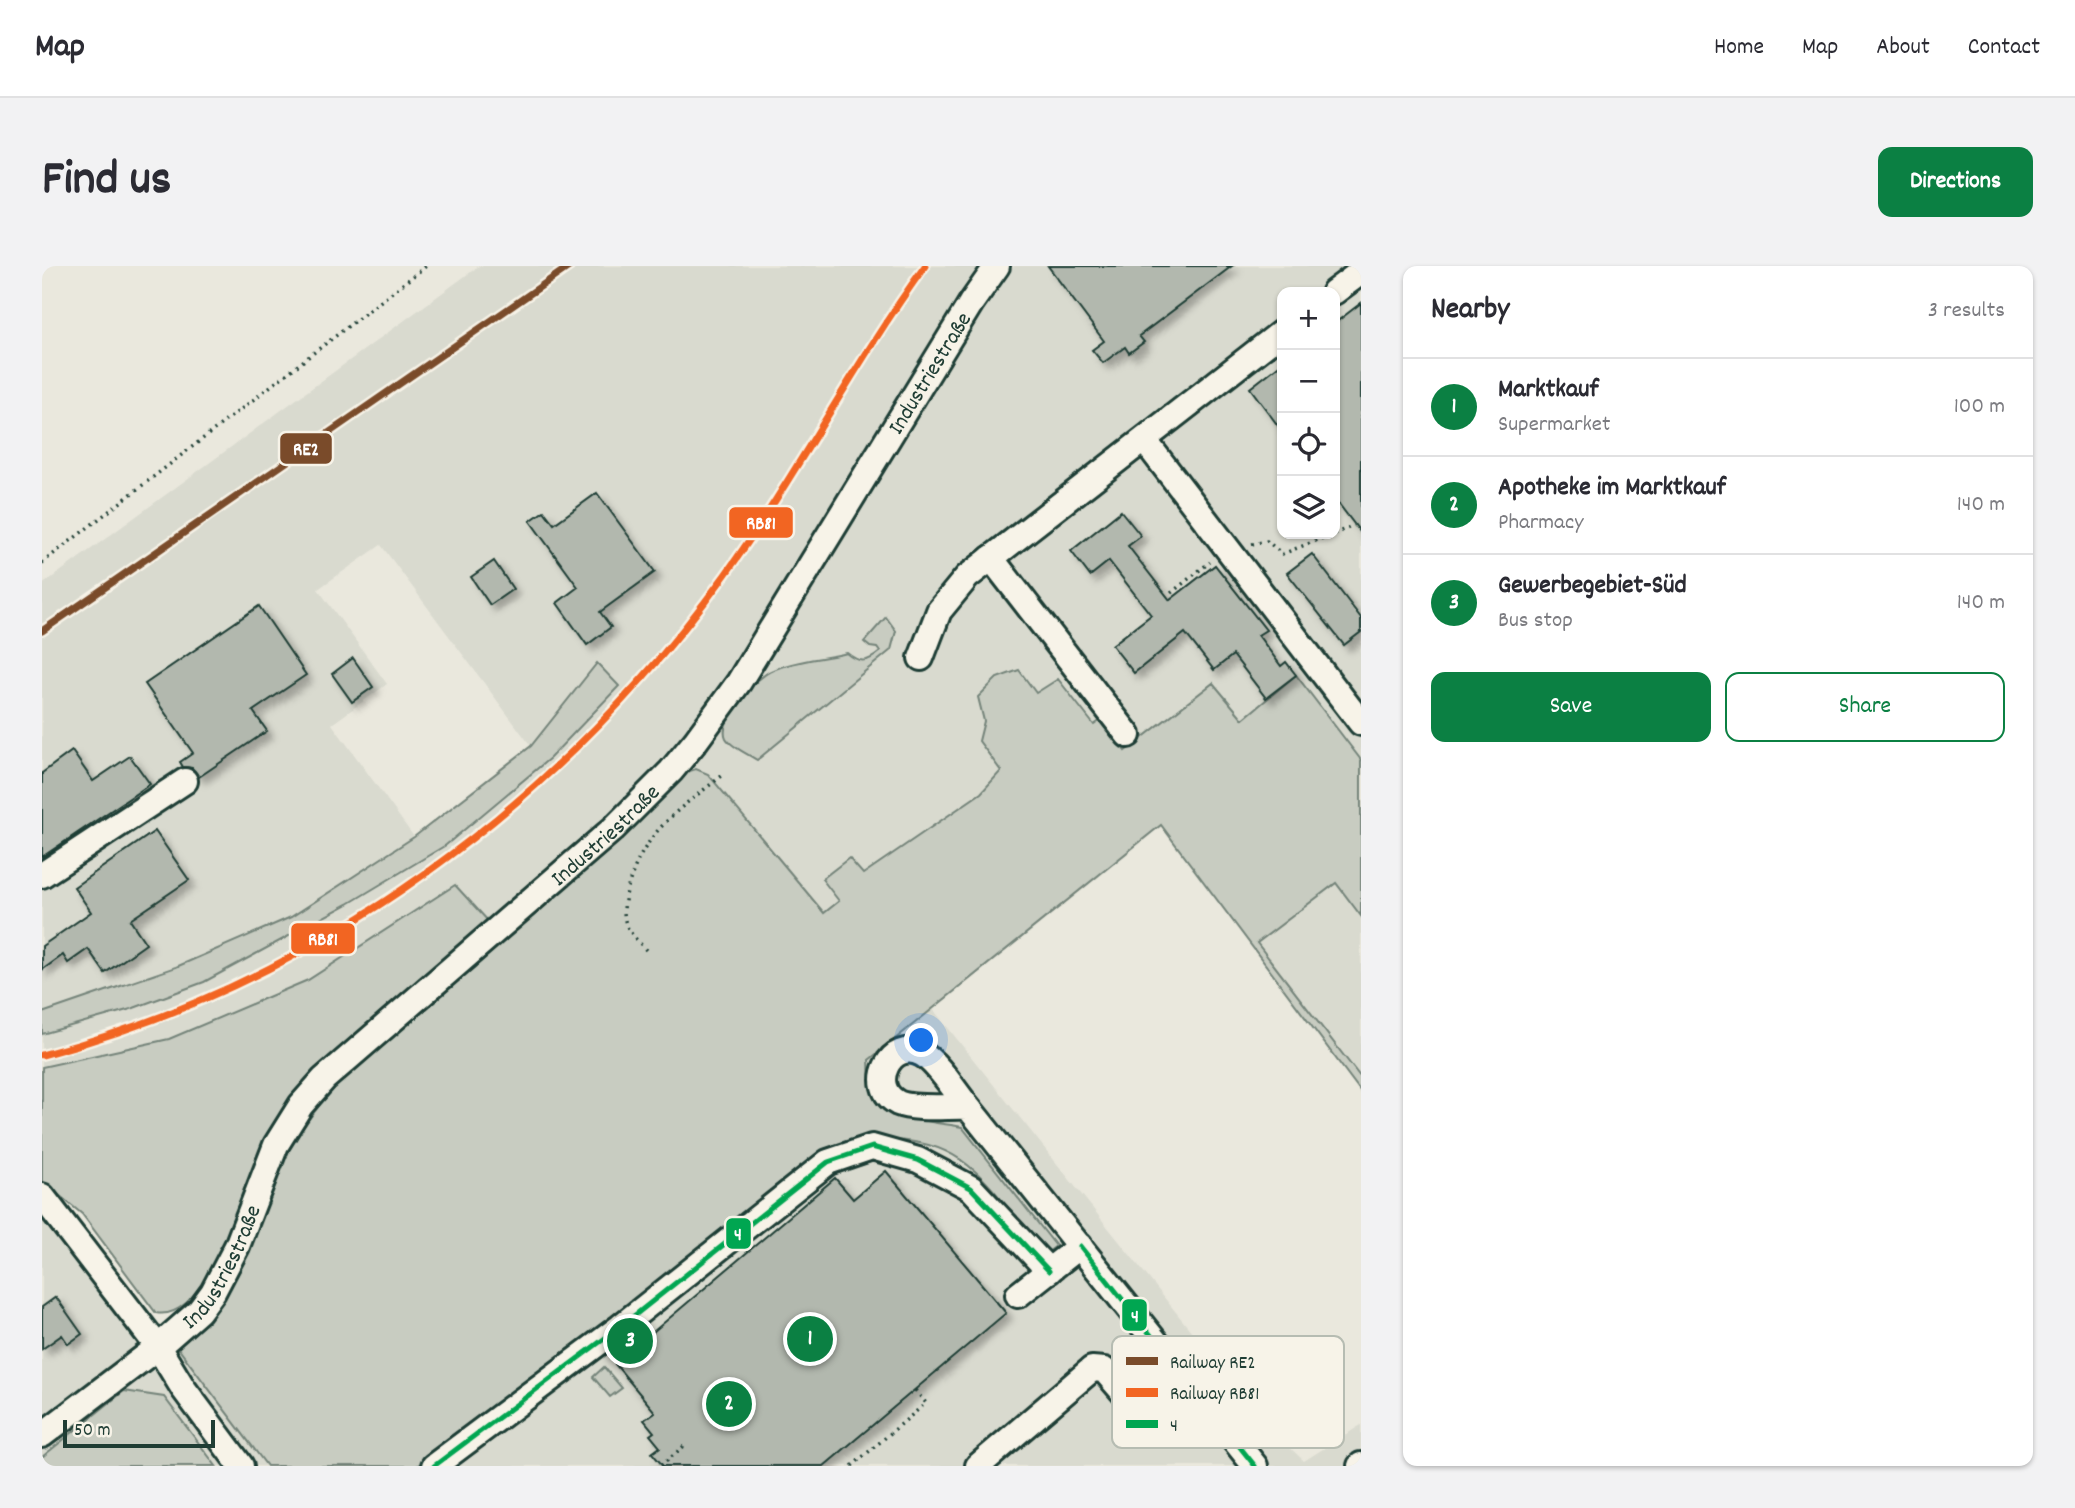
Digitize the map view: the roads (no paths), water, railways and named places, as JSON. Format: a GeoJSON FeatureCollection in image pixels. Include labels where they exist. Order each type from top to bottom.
{"type":"FeatureCollection","features":[{"type":"Feature","properties":{"kind":"street","name":"Industriestraße"},"geometry":{"type":"LineString","coordinates":[[42,1435],[158,1347],[184,1325],[213,1292],[237,1246],[276,1145],[301,1105],[318,1086],[354,1051],[613,829],[671,771],[695,742],[738,682],[964,314],[997,266]]}},
{"type":"Feature","properties":{"kind":"street"},"geometry":{"type":"LineString","coordinates":[[1340,288],[1361,272]]}},
{"type":"Feature","properties":{"kind":"street"},"geometry":{"type":"LineString","coordinates":[[921,658],[939,611],[967,577],[1277,336]]}},
{"type":"Feature","properties":{"kind":"street"},"geometry":{"type":"LineString","coordinates":[[1145,440],[1361,723]]}},
{"type":"Feature","properties":{"kind":"street"},"geometry":{"type":"LineString","coordinates":[[991,558],[1128,735]]}},
{"type":"Feature","properties":{"kind":"street"},"geometry":{"type":"LineString","coordinates":[[42,875],[185,781]]}},
{"type":"Feature","properties":{"kind":"street"},"geometry":{"type":"LineString","coordinates":[[968,1107],[1152,1336]]}},
{"type":"Feature","properties":{"kind":"street"},"geometry":{"type":"LineString","coordinates":[[434,1466],[620,1327],[828,1162],[873,1147],[918,1160],[971,1188],[1049,1271]]}},
{"type":"Feature","properties":{"kind":"street"},"geometry":{"type":"LineString","coordinates":[[42,1196],[158,1347],[183,1388],[241,1466]]}},
{"type":"Feature","properties":{"kind":"street"},"geometry":{"type":"LineString","coordinates":[[1018,1296],[1080,1246]]}},
{"type":"Feature","properties":{"kind":"street"},"geometry":{"type":"LineString","coordinates":[[978,1466],[1092,1369],[1104,1370],[1112,1379]]}},
{"type":"Feature","properties":{"kind":"street"},"geometry":{"type":"LineString","coordinates":[[1241,1448],[1255,1466]]}},
{"type":"Feature","properties":{"kind":"rail line","name":"RE2"},"geometry":{"type":"LineString","coordinates":[[42,631],[570,266]]}},
{"type":"Feature","properties":{"kind":"rail line","name":"RB81"},"geometry":{"type":"LineString","coordinates":[[42,1055],[144,1023],[242,982],[336,932],[425,874],[509,809],[587,737],[659,659],[725,575],[925,266]]}},
{"type":"Feature","properties":{"kind":"place","name":"Marktkauf"},"geometry":{"type":"Point","coordinates":[810,1339]}},
{"type":"Feature","properties":{"kind":"place","name":"Gewerbegebiet-Süd"},"geometry":{"type":"Point","coordinates":[630,1341]}},
{"type":"Feature","properties":{"kind":"place","name":"Apotheke im Marktkauf"},"geometry":{"type":"Point","coordinates":[729,1404]}}]}
